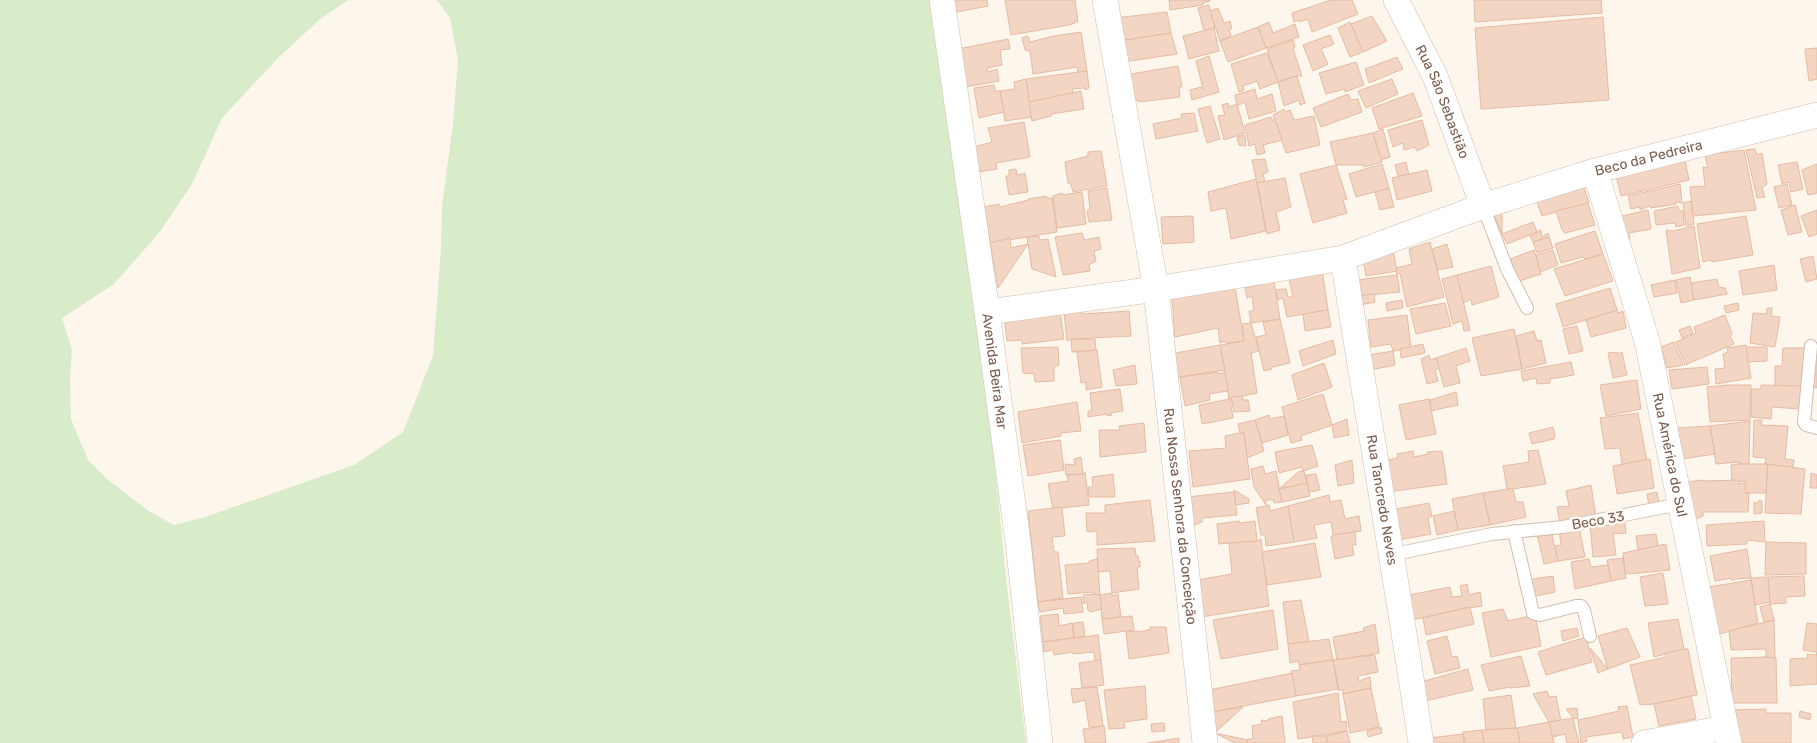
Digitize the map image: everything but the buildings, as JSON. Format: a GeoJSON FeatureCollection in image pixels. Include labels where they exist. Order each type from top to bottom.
{"type":"FeatureCollection","features":[{"type":"Feature","properties":{"kind":"street","name":"Avenida Beira Mar"},"geometry":{"type":"LineString","coordinates":[[942,0],[1018,542],[1040,743]]}},
{"type":"Feature","properties":{"kind":"street","name":"Rua Nossa Senhora da Conceição"},"geometry":{"type":"LineString","coordinates":[[1105,0],[1156,290],[1205,743]]}},
{"type":"Feature","properties":{"kind":"street","name":"Rua São Sebastião"},"geometry":{"type":"LineString","coordinates":[[1396,0],[1435,76],[1483,206]]}},
{"type":"Feature","properties":{"kind":"street","name":"Beco da Pedreira"},"geometry":{"type":"LineString","coordinates":[[987,312],[1156,290],[1343,258],[1483,206],[1595,171],[1817,115]]}},
{"type":"Feature","properties":{"kind":"street","name":"Rua América do Sul"},"geometry":{"type":"LineString","coordinates":[[1595,171],[1647,341],[1727,736]]}},
{"type":"Feature","properties":{"kind":"street","name":"Rua Tancredo Neves"},"geometry":{"type":"LineString","coordinates":[[1343,258],[1390,555],[1401,608],[1421,743]]}},
{"type":"Feature","properties":{"kind":"street"},"geometry":{"type":"LineString","coordinates":[[1644,743],[1727,736]]}},
{"type":"Feature","properties":{"kind":"lane"},"geometry":{"type":"LineString","coordinates":[[1483,206],[1507,269],[1527,308]]}},
{"type":"Feature","properties":{"kind":"lane"},"geometry":{"type":"LineString","coordinates":[[1811,346],[1804,422],[1806,425],[1817,428]]}},
{"type":"Feature","properties":{"kind":"lane","name":"Beco 33"},"geometry":{"type":"LineString","coordinates":[[1390,555],[1492,534],[1563,527],[1680,504]]}},
{"type":"Feature","properties":{"kind":"lane"},"geometry":{"type":"LineString","coordinates":[[1514,531],[1533,613],[1540,615],[1581,606],[1584,610],[1590,636]]}},
{"type":"Feature","properties":{"kind":"green space"},"geometry":{"type":"Polygon","coordinates":[[[0,0],[348,0],[319,20],[278,58],[222,118],[192,184],[159,233],[114,284],[62,318],[72,350],[70,378],[71,419],[88,460],[106,478],[147,510],[174,525],[205,517],[354,465],[403,432],[433,356],[442,207],[453,123],[458,60],[450,18],[437,0],[934,0],[968,191],[1006,578],[1026,743],[0,743],[0,0]]]}}]}
